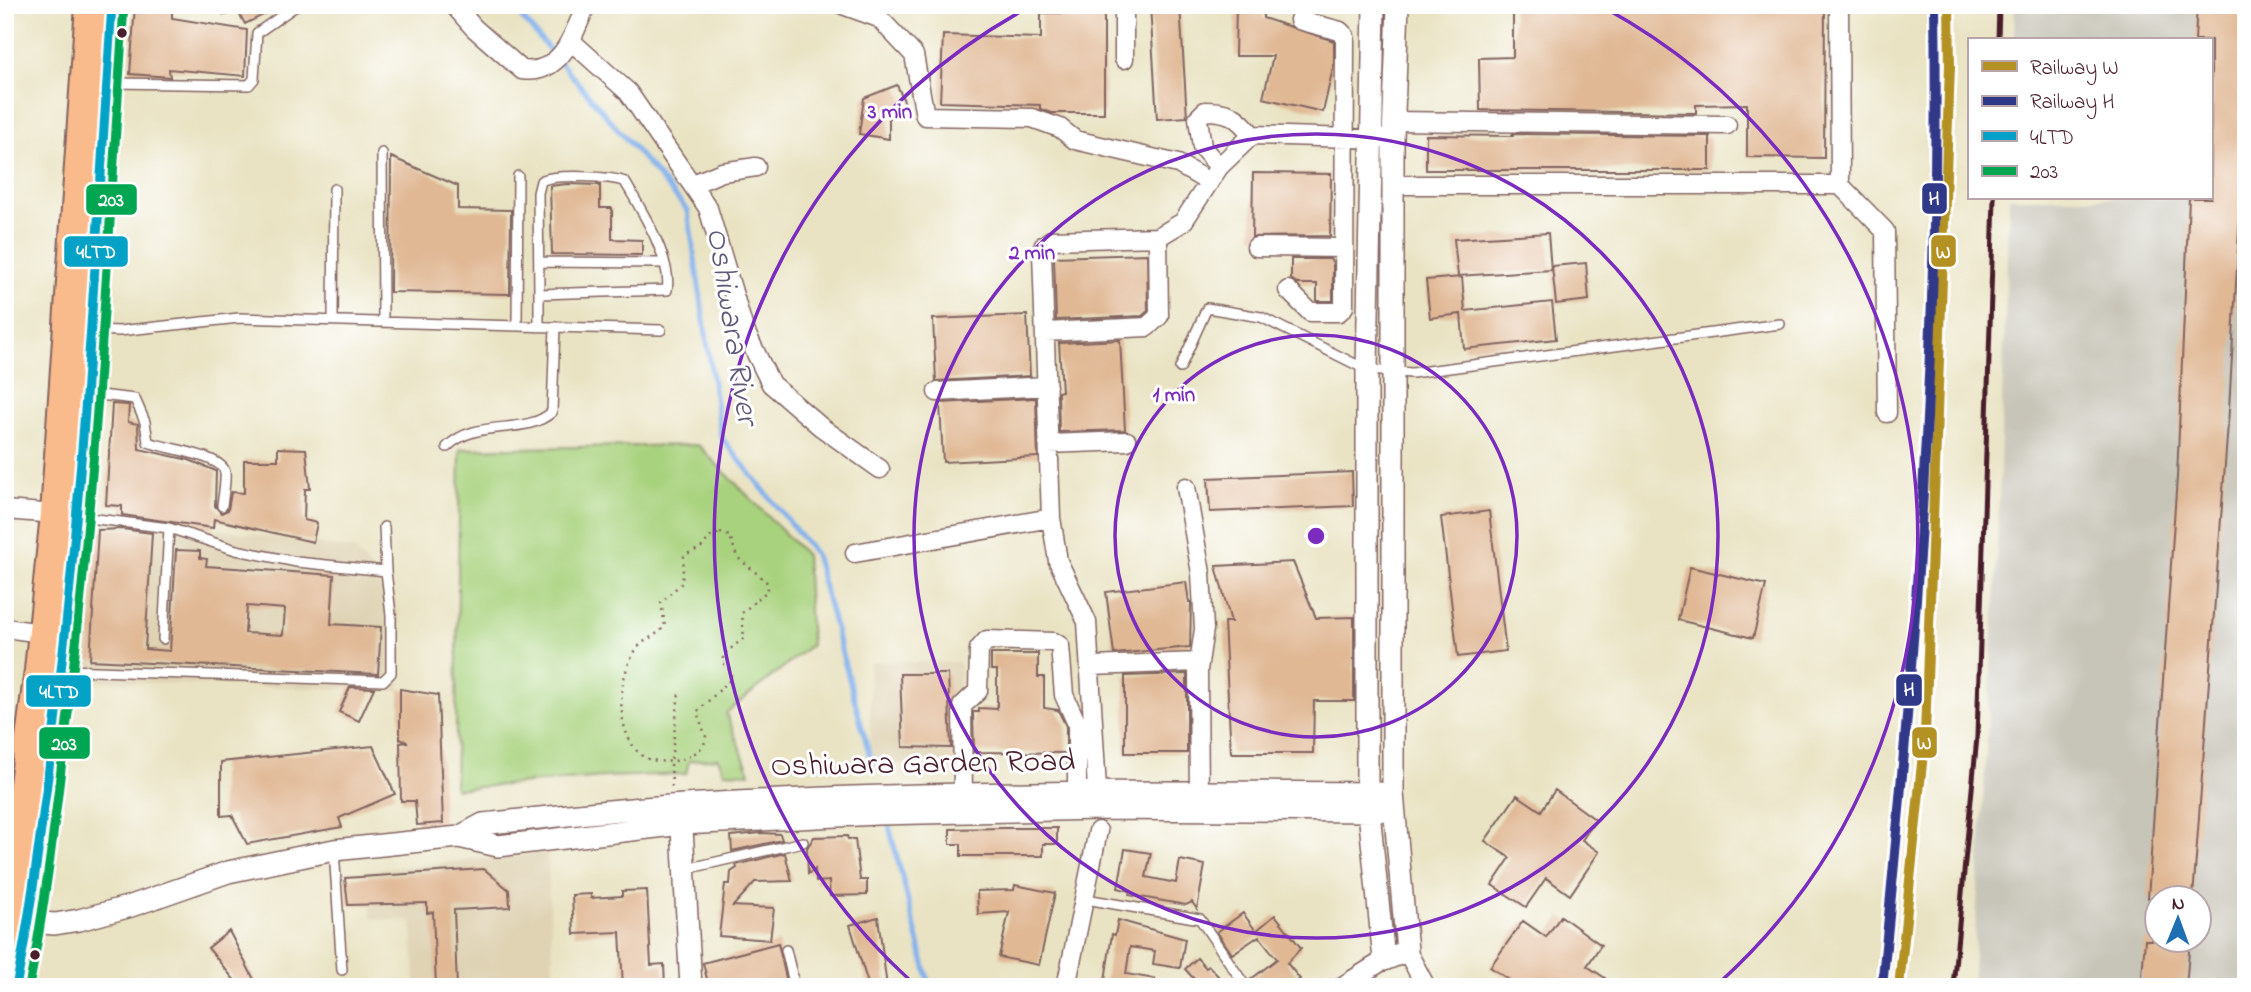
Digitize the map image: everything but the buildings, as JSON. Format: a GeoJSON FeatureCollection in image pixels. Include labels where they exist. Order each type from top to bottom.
{"type":"FeatureCollection","features":[{"type":"Feature","properties":{"kind":"main road"},"geometry":{"type":"LineString","coordinates":[[16,987],[14,924],[42,633],[66,515],[85,394],[90,330],[90,5]]}},
{"type":"Feature","properties":{"kind":"main road"},"geometry":{"type":"LineString","coordinates":[[14,924],[62,670],[66,515],[88,202],[107,83],[113,5]]}},
{"type":"Feature","properties":{"kind":"street"},"geometry":{"type":"LineString","coordinates":[[454,5],[474,28],[522,71],[544,69],[568,47],[586,5]]}},
{"type":"Feature","properties":{"kind":"street"},"geometry":{"type":"LineString","coordinates":[[843,5],[879,18],[914,55],[925,116],[1032,118],[1060,128],[1075,141],[1178,164],[1214,175]]}},
{"type":"Feature","properties":{"kind":"street"},"geometry":{"type":"LineString","coordinates":[[1124,59],[1125,5]]}},
{"type":"Feature","properties":{"kind":"street"},"geometry":{"type":"LineString","coordinates":[[1374,5],[1393,185],[1394,802],[1407,951],[1426,987]]}},
{"type":"Feature","properties":{"kind":"street"},"geometry":{"type":"LineString","coordinates":[[1384,960],[1368,802],[1367,370],[1398,5]]}},
{"type":"Feature","properties":{"kind":"street"},"geometry":{"type":"LineString","coordinates":[[1839,5],[1840,186],[1885,231],[1888,413]]}},
{"type":"Feature","properties":{"kind":"street"},"geometry":{"type":"LineString","coordinates":[[1288,290],[1306,310],[1342,310],[1345,248],[1345,36],[1340,31],[1299,20]]}},
{"type":"Feature","properties":{"kind":"street"},"geometry":{"type":"LineString","coordinates":[[568,47],[628,92],[708,208],[744,329],[771,384],[821,427],[880,469]]}},
{"type":"Feature","properties":{"kind":"street"},"geometry":{"type":"LineString","coordinates":[[1214,175],[1202,147],[1200,113],[1227,111],[1241,121],[1252,135]]}},
{"type":"Feature","properties":{"kind":"street"},"geometry":{"type":"LineString","coordinates":[[1066,987],[1086,899],[1093,806],[1090,666],[1087,622],[1058,561],[1051,518],[1044,245],[1051,240],[1158,237],[1183,222],[1214,175],[1252,135],[1345,138],[1386,133],[1727,125]]}},
{"type":"Feature","properties":{"kind":"street"},"geometry":{"type":"LineString","coordinates":[[693,184],[722,172],[756,167]]}},
{"type":"Feature","properties":{"kind":"street"},"geometry":{"type":"LineString","coordinates":[[1393,185],[1840,186]]}},
{"type":"Feature","properties":{"kind":"street"},"geometry":{"type":"LineString","coordinates":[[1045,332],[1147,327],[1154,323],[1160,309],[1158,237]]}},
{"type":"Feature","properties":{"kind":"street"},"geometry":{"type":"LineString","coordinates":[[1256,247],[1345,248]]}},
{"type":"Feature","properties":{"kind":"street"},"geometry":{"type":"LineString","coordinates":[[937,392],[1046,386]]}},
{"type":"Feature","properties":{"kind":"street"},"geometry":{"type":"LineString","coordinates":[[1048,444],[1127,441]]}},
{"type":"Feature","properties":{"kind":"street"},"geometry":{"type":"LineString","coordinates":[[1186,487],[1201,573],[1204,629],[1199,662],[1199,801]]}},
{"type":"Feature","properties":{"kind":"street"},"geometry":{"type":"LineString","coordinates":[[5,510],[66,515]]}},
{"type":"Feature","properties":{"kind":"street"},"geometry":{"type":"LineString","coordinates":[[855,553],[1051,518]]}},
{"type":"Feature","properties":{"kind":"street"},"geometry":{"type":"LineString","coordinates":[[5,628],[42,633]]}},
{"type":"Feature","properties":{"kind":"street"},"geometry":{"type":"LineString","coordinates":[[963,795],[962,706],[978,691],[979,649],[988,640],[1054,642],[1060,646],[1064,695],[1077,724],[1093,806]]}},
{"type":"Feature","properties":{"kind":"street"},"geometry":{"type":"LineString","coordinates":[[1090,666],[1199,662]]}},
{"type":"Feature","properties":{"kind":"street","name":"Oshiwara Garden Road"},"geometry":{"type":"LineString","coordinates":[[14,924],[79,920],[228,872],[334,850],[423,837],[459,838],[483,824],[681,815],[963,795],[1093,806]]}},
{"type":"Feature","properties":{"kind":"street","name":"Oshiwara Garden Road"},"geometry":{"type":"LineString","coordinates":[[681,815],[864,815],[1199,801],[1394,802]]}},
{"type":"Feature","properties":{"kind":"street"},"geometry":{"type":"LineString","coordinates":[[681,815],[691,987]]}},
{"type":"Feature","properties":{"kind":"street"},"geometry":{"type":"LineString","coordinates":[[1341,987],[1384,960],[1407,951]]}},
{"type":"Feature","properties":{"kind":"lane"},"geometry":{"type":"LineString","coordinates":[[107,83],[249,85],[254,79],[257,33],[297,5]]}},
{"type":"Feature","properties":{"kind":"lane"},"geometry":{"type":"LineString","coordinates":[[382,153],[383,321]]}},
{"type":"Feature","properties":{"kind":"lane"},"geometry":{"type":"LineString","coordinates":[[517,326],[518,176]]}},
{"type":"Feature","properties":{"kind":"lane"},"geometry":{"type":"LineString","coordinates":[[539,294],[664,292],[668,286],[652,230],[625,182],[610,178],[551,178],[541,181],[539,262],[539,294],[539,327]]}},
{"type":"Feature","properties":{"kind":"lane"},"geometry":{"type":"LineString","coordinates":[[333,319],[334,190]]}},
{"type":"Feature","properties":{"kind":"lane"},"geometry":{"type":"LineString","coordinates":[[539,262],[663,263]]}},
{"type":"Feature","properties":{"kind":"lane"},"geometry":{"type":"LineString","coordinates":[[1180,369],[1207,307],[1261,317],[1367,370],[1412,373],[1780,324]]}},
{"type":"Feature","properties":{"kind":"lane"},"geometry":{"type":"LineString","coordinates":[[90,330],[119,331],[239,318],[661,330]]}},
{"type":"Feature","properties":{"kind":"lane"},"geometry":{"type":"LineString","coordinates":[[447,447],[458,436],[467,433],[538,420],[552,412],[555,327]]}},
{"type":"Feature","properties":{"kind":"lane"},"geometry":{"type":"LineString","coordinates":[[85,394],[135,399],[145,422],[148,442],[187,450],[221,466],[225,472],[222,506]]}},
{"type":"Feature","properties":{"kind":"lane"},"geometry":{"type":"LineString","coordinates":[[66,515],[169,528],[236,550],[297,562],[386,570]]}},
{"type":"Feature","properties":{"kind":"lane"},"geometry":{"type":"LineString","coordinates":[[62,670],[383,681],[391,673],[391,615],[384,527]]}},
{"type":"Feature","properties":{"kind":"lane"},"geometry":{"type":"LineString","coordinates":[[163,639],[169,528]]}},
{"type":"Feature","properties":{"kind":"lane"},"geometry":{"type":"LineString","coordinates":[[684,869],[803,842]]}},
{"type":"Feature","properties":{"kind":"lane"},"geometry":{"type":"LineString","coordinates":[[334,850],[342,970]]}},
{"type":"Feature","properties":{"kind":"lane"},"geometry":{"type":"LineString","coordinates":[[1086,899],[1200,919],[1246,987]]}},
{"type":"Feature","properties":{"kind":"lane"},"geometry":{"type":"LineString","coordinates":[[786,950],[795,987]]}},
{"type":"Feature","properties":{"kind":"path"},"geometry":{"type":"LineString","coordinates":[[727,534],[737,557],[766,581],[768,590],[742,613],[744,639],[724,654],[722,662],[731,671],[731,678],[697,712],[706,737],[704,745],[686,758],[670,762],[645,758],[634,749],[622,721],[623,691],[637,649],[665,626],[662,602],[682,583],[684,555],[701,548],[714,535],[727,534]]}},
{"type":"Feature","properties":{"kind":"path"},"geometry":{"type":"LineString","coordinates":[[671,775],[670,762],[679,692]]}},
{"type":"Feature","properties":{"kind":"shaded area"},"geometry":{"type":"Polygon","coordinates":[[[2015,5],[2246,5],[2246,987],[1972,987],[1996,585],[2009,200],[2212,200],[2212,38],[2014,38],[2015,5]]]}},
{"type":"Feature","properties":{"kind":"shaded area"},"geometry":{"type":"Polygon","coordinates":[[[92,510],[355,550],[392,593],[401,623],[400,691],[85,681],[92,510]]]}},
{"type":"Feature","properties":{"kind":"shaded area"},"geometry":{"type":"Polygon","coordinates":[[[870,662],[960,662],[959,764],[870,764],[870,662]]]}},
{"type":"Feature","properties":{"kind":"shaded area"},"geometry":{"type":"Polygon","coordinates":[[[547,851],[554,987],[415,987],[412,922],[371,918],[367,871],[547,851]]]}},
{"type":"Feature","properties":{"kind":"green space"},"geometry":{"type":"Polygon","coordinates":[[[698,445],[806,555],[811,645],[726,713],[750,773],[724,772],[718,758],[689,761],[686,774],[604,777],[455,789],[460,449],[698,445]]]}},
{"type":"Feature","properties":{"kind":"waterway","name":"Oshiwara River"},"geometry":{"type":"LineString","coordinates":[[511,5],[688,211],[721,437],[815,554],[872,764]]}},
{"type":"Feature","properties":{"kind":"waterway","name":"Oshiwara River"},"geometry":{"type":"LineString","coordinates":[[888,822],[930,987]]}},
{"type":"Feature","properties":{"kind":"railway"},"geometry":{"type":"LineString","coordinates":[[1998,38],[1999,5]]}},
{"type":"Feature","properties":{"kind":"railway"},"geometry":{"type":"LineString","coordinates":[[1953,987],[1977,737],[1994,200]]}},
{"type":"Feature","properties":{"kind":"rail line","name":"H"},"geometry":{"type":"LineString","coordinates":[[1882,987],[1905,742],[1923,497],[1933,251],[1935,5]]}},
{"type":"Feature","properties":{"kind":"rail line","name":"W"},"geometry":{"type":"LineString","coordinates":[[1899,987],[1925,734],[1950,66],[1949,5]]}},
{"type":"Feature","properties":{"kind":"transit line","name":"4LTD"},"geometry":{"type":"LineString","coordinates":[[16,987],[43,818],[71,572],[87,383],[112,5]]}},
{"type":"Feature","properties":{"kind":"transit line","name":"203"},"geometry":{"type":"LineString","coordinates":[[29,987],[52,846],[83,573],[99,384],[124,6]]}}]}
